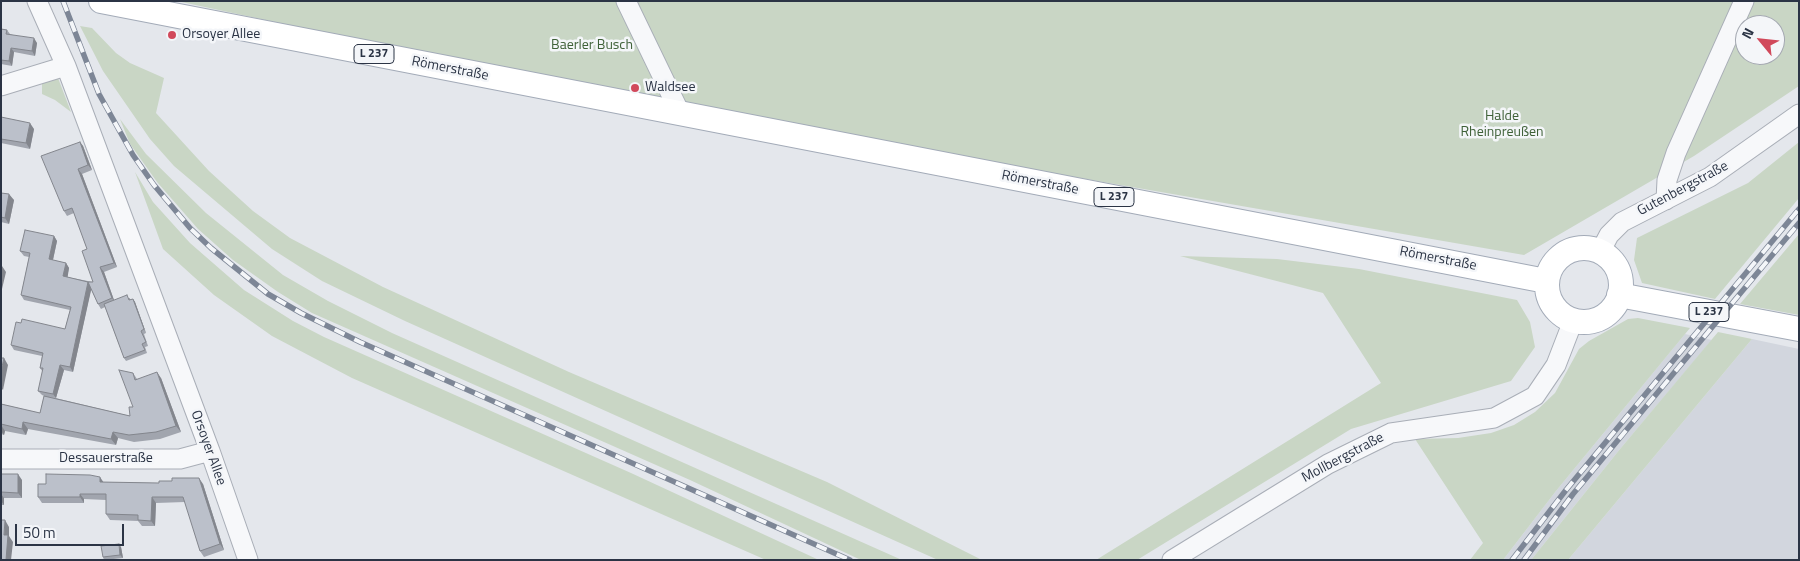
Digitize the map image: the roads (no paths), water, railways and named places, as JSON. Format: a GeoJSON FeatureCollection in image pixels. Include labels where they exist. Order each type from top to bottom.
{"type":"FeatureCollection","features":[{"type":"Feature","properties":{"kind":"main road","name":"Römerstraße"},"geometry":{"type":"LineString","coordinates":[[101,1],[681,115],[1546,281]]}},
{"type":"Feature","properties":{"kind":"main road"},"geometry":{"type":"LineString","coordinates":[[1583,249],[1600,252],[1608,258],[1619,275],[1619,295],[1606,314],[1596,320],[1573,321],[1555,309],[1550,300],[1546,281],[1557,259],[1566,253],[1583,249]]}},
{"type":"Feature","properties":{"kind":"main road","name":"L 237"},"geometry":{"type":"LineString","coordinates":[[1619,295],[1799,329]]}},
{"type":"Feature","properties":{"kind":"street","name":"Orsoyer Allee"},"geometry":{"type":"LineString","coordinates":[[37,1],[66,66],[210,451],[248,560]]}},
{"type":"Feature","properties":{"kind":"street"},"geometry":{"type":"LineString","coordinates":[[626,1],[681,115]]}},
{"type":"Feature","properties":{"kind":"street"},"geometry":{"type":"LineString","coordinates":[[1666,200],[1667,180],[1676,153],[1744,1]]}},
{"type":"Feature","properties":{"kind":"street"},"geometry":{"type":"LineString","coordinates":[[1,86],[66,66]]}},
{"type":"Feature","properties":{"kind":"street","name":"Gutenbergstraße"},"geometry":{"type":"LineString","coordinates":[[1600,252],[1609,235],[1622,222],[1710,177],[1799,114]]}},
{"type":"Feature","properties":{"kind":"street","name":"Mollbergstraße"},"geometry":{"type":"LineString","coordinates":[[1172,560],[1328,464],[1391,433],[1494,418],[1536,396],[1556,364],[1573,321]]}},
{"type":"Feature","properties":{"kind":"street","name":"Dessauerstraße"},"geometry":{"type":"LineString","coordinates":[[1,459],[180,459],[210,451]]}},
{"type":"Feature","properties":{"kind":"railway"},"geometry":{"type":"LineString","coordinates":[[63,1],[99,94],[133,155],[154,185],[190,228],[211,248],[268,294],[301,313],[360,342],[850,560]]}},
{"type":"Feature","properties":{"kind":"railway"},"geometry":{"type":"LineString","coordinates":[[1512,560],[1566,490],[1799,209]]}},
{"type":"Feature","properties":{"kind":"railway"},"geometry":{"type":"LineString","coordinates":[[1524,560],[1573,494],[1799,223]]}},
{"type":"Feature","properties":{"kind":"place","name":"Orsoyer Allee"},"geometry":{"type":"Point","coordinates":[172,35]}},
{"type":"Feature","properties":{"kind":"place","name":"Waldsee"},"geometry":{"type":"Point","coordinates":[635,88]}},
{"type":"Feature","properties":{"kind":"park label","name":"Baerler Busch"},"geometry":{"type":"Point","coordinates":[592,46]}},
{"type":"Feature","properties":{"kind":"park label","name":"Halde Rheinpreußen"},"geometry":{"type":"Point","coordinates":[1502,126]}}]}
